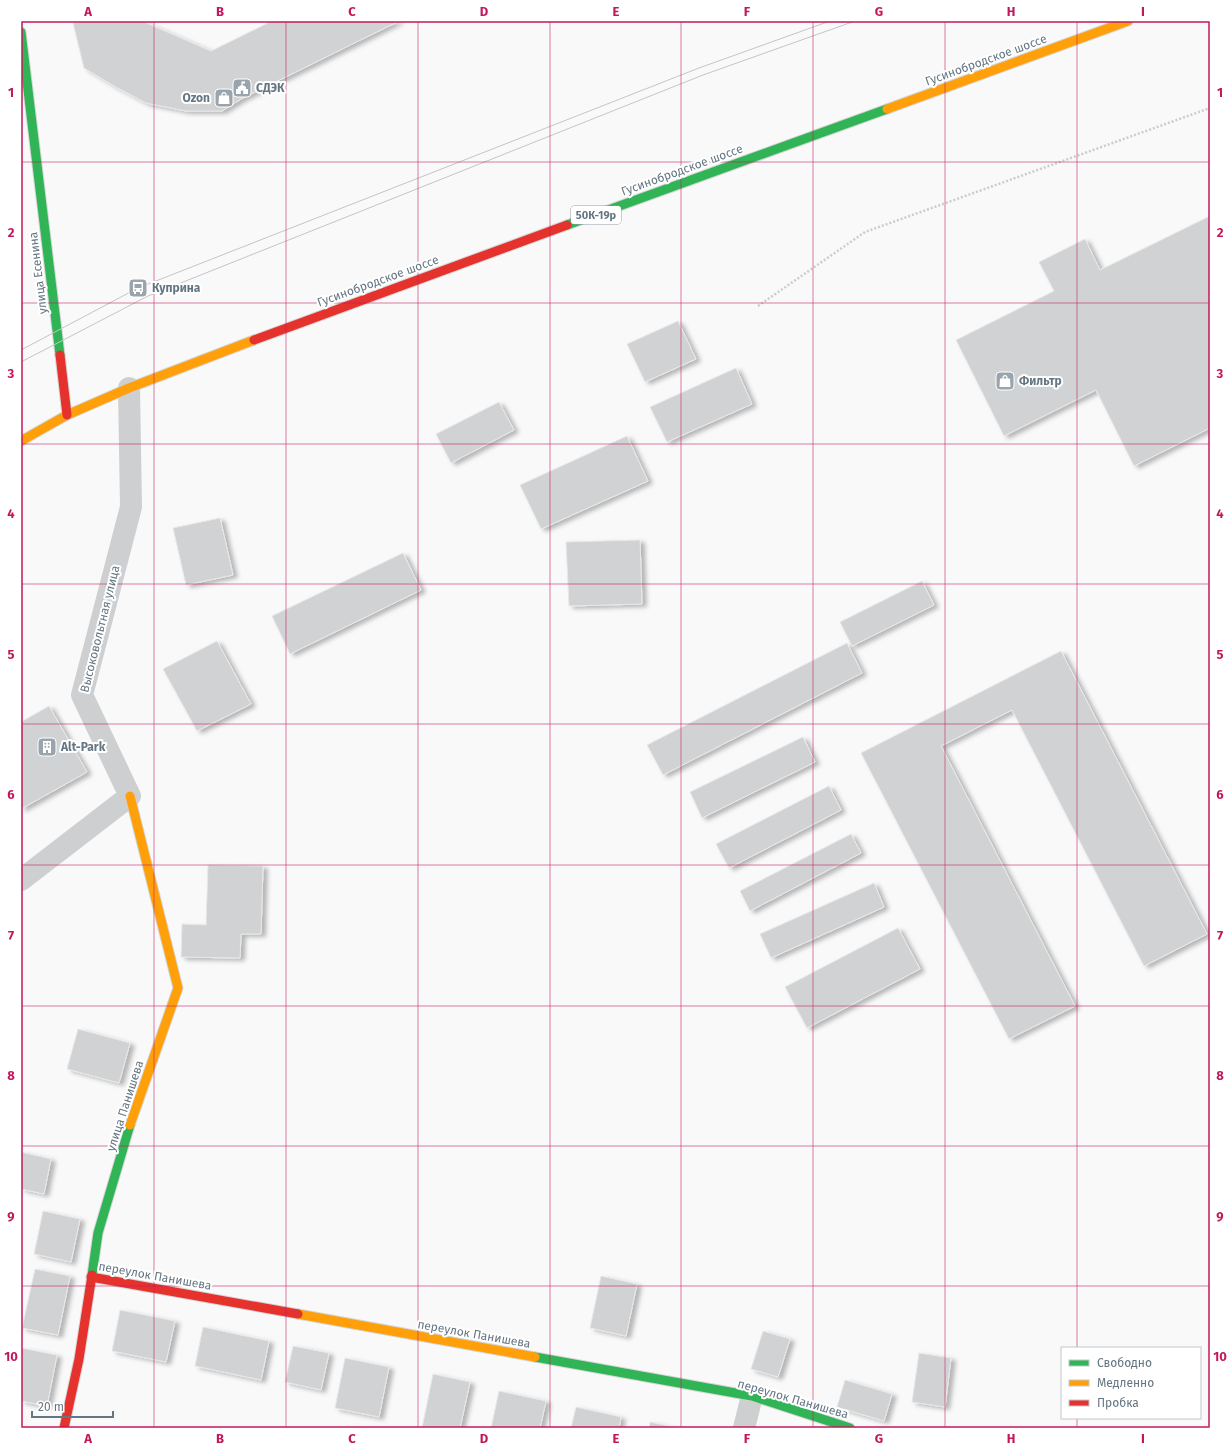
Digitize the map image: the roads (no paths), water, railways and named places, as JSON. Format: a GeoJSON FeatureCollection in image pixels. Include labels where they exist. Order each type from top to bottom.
{"type":"FeatureCollection","features":[{"type":"Feature","properties":{"kind":"street","name":"Гусинобродское шоссе"},"geometry":{"type":"LineString","coordinates":[[21,441],[67,415],[129,388],[346,306],[1128,21]]}},
{"type":"Feature","properties":{"kind":"street","name":"улица Есенина"},"geometry":{"type":"LineString","coordinates":[[21,32],[67,415]]}},
{"type":"Feature","properties":{"kind":"street","name":"Высоковольтная улица"},"geometry":{"type":"LineString","coordinates":[[129,388],[131,507],[82,694],[130,796]]}},
{"type":"Feature","properties":{"kind":"street"},"geometry":{"type":"LineString","coordinates":[[21,880],[130,796]]}},
{"type":"Feature","properties":{"kind":"street","name":"улица Панишева"},"geometry":{"type":"LineString","coordinates":[[64,1428],[79,1359],[98,1233],[137,1103],[178,988],[130,796]]}},
{"type":"Feature","properties":{"kind":"street","name":"переулок Панишева"},"geometry":{"type":"LineString","coordinates":[[91,1277],[752,1396],[850,1428]]}},
{"type":"Feature","properties":{"kind":"street"},"geometry":{"type":"LineString","coordinates":[[744,1428],[752,1396]]}},
{"type":"Feature","properties":{"kind":"tram line"},"geometry":{"type":"LineString","coordinates":[[21,350],[138,288],[699,68],[830,21]]}},
{"type":"Feature","properties":{"kind":"tram line"},"geometry":{"type":"LineString","coordinates":[[21,362],[148,296],[703,75],[855,21]]}},
{"type":"Feature","properties":{"kind":"place","name":"СДЭК"},"geometry":{"type":"Point","coordinates":[242,88]}},
{"type":"Feature","properties":{"kind":"place","name":"Ozon"},"geometry":{"type":"Point","coordinates":[224,98]}},
{"type":"Feature","properties":{"kind":"place","name":"Куприна"},"geometry":{"type":"Point","coordinates":[138,288]}},
{"type":"Feature","properties":{"kind":"place","name":"Фильтр"},"geometry":{"type":"Point","coordinates":[1005,381]}},
{"type":"Feature","properties":{"kind":"place","name":"Alt-Park"},"geometry":{"type":"Point","coordinates":[47,747]}}]}
